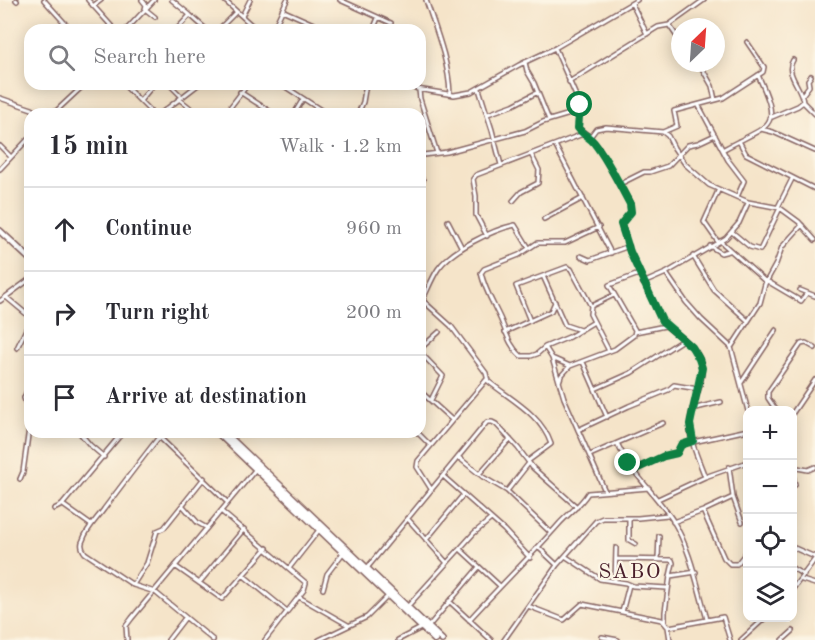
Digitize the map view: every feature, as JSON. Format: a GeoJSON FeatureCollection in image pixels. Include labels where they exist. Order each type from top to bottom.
{"type":"FeatureCollection","features":[{"type":"Feature","properties":{"kind":"main road"},"geometry":{"type":"LineString","coordinates":[[0,231],[24,253]]}},
{"type":"Feature","properties":{"kind":"main road"},"geometry":{"type":"LineString","coordinates":[[226,438],[255,470],[388,596],[442,640]]}},
{"type":"Feature","properties":{"kind":"main road"},"geometry":{"type":"LineString","coordinates":[[227,438],[367,568],[435,640]]}},
{"type":"Feature","properties":{"kind":"street"},"geometry":{"type":"LineString","coordinates":[[44,0],[66,24]]}},
{"type":"Feature","properties":{"kind":"street"},"geometry":{"type":"LineString","coordinates":[[88,0],[108,24]]}},
{"type":"Feature","properties":{"kind":"street"},"geometry":{"type":"LineString","coordinates":[[93,6],[101,0]]}},
{"type":"Feature","properties":{"kind":"street"},"geometry":{"type":"LineString","coordinates":[[142,0],[146,5],[145,9],[155,17]]}},
{"type":"Feature","properties":{"kind":"street"},"geometry":{"type":"LineString","coordinates":[[131,24],[154,0]]}},
{"type":"Feature","properties":{"kind":"street"},"geometry":{"type":"LineString","coordinates":[[171,0],[200,24]]}},
{"type":"Feature","properties":{"kind":"street"},"geometry":{"type":"LineString","coordinates":[[224,0],[251,24]]}},
{"type":"Feature","properties":{"kind":"street"},"geometry":{"type":"LineString","coordinates":[[242,16],[250,0]]}},
{"type":"Feature","properties":{"kind":"street"},"geometry":{"type":"LineString","coordinates":[[276,24],[287,0]]}},
{"type":"Feature","properties":{"kind":"street"},"geometry":{"type":"LineString","coordinates":[[340,0],[391,23]]}},
{"type":"Feature","properties":{"kind":"street"},"geometry":{"type":"LineString","coordinates":[[426,0],[442,49],[450,94]]}},
{"type":"Feature","properties":{"kind":"street"},"geometry":{"type":"LineString","coordinates":[[423,108],[419,90],[464,94],[479,88],[555,48],[637,0]]}},
{"type":"Feature","properties":{"kind":"street"},"geometry":{"type":"LineString","coordinates":[[569,82],[658,27],[669,25],[704,0]]}},
{"type":"Feature","properties":{"kind":"street"},"geometry":{"type":"LineString","coordinates":[[632,4],[648,35]]}},
{"type":"Feature","properties":{"kind":"street"},"geometry":{"type":"LineString","coordinates":[[282,10],[314,24]]}},
{"type":"Feature","properties":{"kind":"street"},"geometry":{"type":"LineString","coordinates":[[224,24],[236,12]]}},
{"type":"Feature","properties":{"kind":"street"},"geometry":{"type":"LineString","coordinates":[[182,24],[190,15]]}},
{"type":"Feature","properties":{"kind":"street"},"geometry":{"type":"LineString","coordinates":[[376,24],[378,18]]}},
{"type":"Feature","properties":{"kind":"street"},"geometry":{"type":"LineString","coordinates":[[590,137],[596,129],[606,127],[663,132],[677,126],[674,111],[699,106],[726,96],[764,70],[747,42]]}},
{"type":"Feature","properties":{"kind":"street"},"geometry":{"type":"LineString","coordinates":[[555,48],[580,105],[578,128],[590,137],[620,184],[630,208],[629,215],[621,224],[643,283],[666,326],[684,339],[699,359],[702,368],[690,424],[693,442],[705,477]]}},
{"type":"Feature","properties":{"kind":"street"},"geometry":{"type":"LineString","coordinates":[[793,60],[790,64],[790,72],[803,94],[803,102],[815,114]]}},
{"type":"Feature","properties":{"kind":"street"},"geometry":{"type":"LineString","coordinates":[[525,62],[549,120]]}},
{"type":"Feature","properties":{"kind":"street"},"geometry":{"type":"LineString","coordinates":[[704,72],[712,86],[715,100]]}},
{"type":"Feature","properties":{"kind":"street"},"geometry":{"type":"LineString","coordinates":[[758,75],[771,103],[772,117]]}},
{"type":"Feature","properties":{"kind":"street"},"geometry":{"type":"LineString","coordinates":[[803,94],[809,86],[808,80],[811,76]]}},
{"type":"Feature","properties":{"kind":"street"},"geometry":{"type":"LineString","coordinates":[[479,88],[501,165]]}},
{"type":"Feature","properties":{"kind":"street"},"geometry":{"type":"LineString","coordinates":[[59,108],[79,90]]}},
{"type":"Feature","properties":{"kind":"street"},"geometry":{"type":"LineString","coordinates":[[129,90],[147,108]]}},
{"type":"Feature","properties":{"kind":"street"},"geometry":{"type":"LineString","coordinates":[[141,101],[149,90]]}},
{"type":"Feature","properties":{"kind":"street"},"geometry":{"type":"LineString","coordinates":[[174,90],[192,108]]}},
{"type":"Feature","properties":{"kind":"street"},"geometry":{"type":"LineString","coordinates":[[168,108],[191,90]]}},
{"type":"Feature","properties":{"kind":"street"},"geometry":{"type":"LineString","coordinates":[[290,90],[317,108]]}},
{"type":"Feature","properties":{"kind":"street"},"geometry":{"type":"LineString","coordinates":[[360,108],[365,90]]}},
{"type":"Feature","properties":{"kind":"street"},"geometry":{"type":"LineString","coordinates":[[229,108],[240,92],[265,108]]}},
{"type":"Feature","properties":{"kind":"street"},"geometry":{"type":"LineString","coordinates":[[488,114],[513,105],[538,92]]}},
{"type":"Feature","properties":{"kind":"street"},"geometry":{"type":"LineString","coordinates":[[0,98],[32,108]]}},
{"type":"Feature","properties":{"kind":"street"},"geometry":{"type":"LineString","coordinates":[[298,108],[303,99]]}},
{"type":"Feature","properties":{"kind":"street"},"geometry":{"type":"LineString","coordinates":[[724,149],[767,125],[772,117],[803,102]]}},
{"type":"Feature","properties":{"kind":"street"},"geometry":{"type":"LineString","coordinates":[[699,106],[724,149],[731,166],[744,181],[737,198]]}},
{"type":"Feature","properties":{"kind":"street"},"geometry":{"type":"LineString","coordinates":[[426,154],[525,131],[549,120],[580,111]]}},
{"type":"Feature","properties":{"kind":"street"},"geometry":{"type":"LineString","coordinates":[[426,118],[437,153]]}},
{"type":"Feature","properties":{"kind":"street"},"geometry":{"type":"LineString","coordinates":[[761,129],[773,132],[815,152]]}},
{"type":"Feature","properties":{"kind":"street"},"geometry":{"type":"LineString","coordinates":[[663,132],[668,136],[678,156],[709,185],[718,191],[748,202],[779,208],[802,225],[815,240]]}},
{"type":"Feature","properties":{"kind":"street"},"geometry":{"type":"LineString","coordinates":[[487,236],[476,215],[473,179],[476,175],[583,134]]}},
{"type":"Feature","properties":{"kind":"street"},"geometry":{"type":"LineString","coordinates":[[620,184],[641,173],[666,167],[688,145],[699,143],[715,135]]}},
{"type":"Feature","properties":{"kind":"street"},"geometry":{"type":"LineString","coordinates":[[739,141],[746,154],[815,189]]}},
{"type":"Feature","properties":{"kind":"street"},"geometry":{"type":"LineString","coordinates":[[0,169],[24,143]]}},
{"type":"Feature","properties":{"kind":"street"},"geometry":{"type":"LineString","coordinates":[[555,145],[611,253]]}},
{"type":"Feature","properties":{"kind":"street"},"geometry":{"type":"LineString","coordinates":[[0,146],[11,157]]}},
{"type":"Feature","properties":{"kind":"street"},"geometry":{"type":"LineString","coordinates":[[513,201],[521,192],[538,183],[539,170],[531,154]]}},
{"type":"Feature","properties":{"kind":"street"},"geometry":{"type":"LineString","coordinates":[[732,232],[750,247],[760,250],[793,178]]}},
{"type":"Feature","properties":{"kind":"street"},"geometry":{"type":"LineString","coordinates":[[718,191],[704,222],[719,242],[766,282],[801,300],[807,293]]}},
{"type":"Feature","properties":{"kind":"street"},"geometry":{"type":"LineString","coordinates":[[544,219],[583,198]]}},
{"type":"Feature","properties":{"kind":"street"},"geometry":{"type":"LineString","coordinates":[[643,283],[666,273],[732,232],[748,202]]}},
{"type":"Feature","properties":{"kind":"street"},"geometry":{"type":"LineString","coordinates":[[448,221],[462,248]]}},
{"type":"Feature","properties":{"kind":"street"},"geometry":{"type":"LineString","coordinates":[[426,292],[438,269],[447,259],[462,248],[487,236],[514,225],[529,248]]}},
{"type":"Feature","properties":{"kind":"street"},"geometry":{"type":"LineString","coordinates":[[731,347],[760,303],[766,282],[782,247],[802,225]]}},
{"type":"Feature","properties":{"kind":"street"},"geometry":{"type":"LineString","coordinates":[[594,322],[531,356],[521,356],[505,332],[485,288],[482,271],[539,243],[565,243],[598,227]]}},
{"type":"Feature","properties":{"kind":"street"},"geometry":{"type":"LineString","coordinates":[[582,256],[590,260],[629,246]]}},
{"type":"Feature","properties":{"kind":"street"},"geometry":{"type":"LineString","coordinates":[[710,246],[721,253],[729,251]]}},
{"type":"Feature","properties":{"kind":"street"},"geometry":{"type":"LineString","coordinates":[[693,256],[714,290],[747,320]]}},
{"type":"Feature","properties":{"kind":"street"},"geometry":{"type":"LineString","coordinates":[[530,321],[516,286],[567,267],[571,269],[591,306],[590,314],[609,351]]}},
{"type":"Feature","properties":{"kind":"street"},"geometry":{"type":"LineString","coordinates":[[666,273],[693,311],[731,347],[746,406]]}},
{"type":"Feature","properties":{"kind":"street"},"geometry":{"type":"LineString","coordinates":[[635,332],[609,287],[611,283],[639,274]]}},
{"type":"Feature","properties":{"kind":"street"},"geometry":{"type":"LineString","coordinates":[[543,276],[565,325],[580,330]]}},
{"type":"Feature","properties":{"kind":"street"},"geometry":{"type":"LineString","coordinates":[[0,301],[24,284]]}},
{"type":"Feature","properties":{"kind":"street"},"geometry":{"type":"LineString","coordinates":[[800,290],[815,296]]}},
{"type":"Feature","properties":{"kind":"street"},"geometry":{"type":"LineString","coordinates":[[591,306],[614,294]]}},
{"type":"Feature","properties":{"kind":"street"},"geometry":{"type":"LineString","coordinates":[[6,297],[24,314]]}},
{"type":"Feature","properties":{"kind":"street"},"geometry":{"type":"LineString","coordinates":[[505,332],[551,312],[555,301]]}},
{"type":"Feature","properties":{"kind":"street"},"geometry":{"type":"LineString","coordinates":[[426,304],[451,326],[488,377],[488,381],[530,411],[550,441],[550,445],[529,462],[507,491]]}},
{"type":"Feature","properties":{"kind":"street"},"geometry":{"type":"LineString","coordinates":[[558,384],[561,376],[570,366],[609,351],[628,340],[635,332],[666,326]]}},
{"type":"Feature","properties":{"kind":"street"},"geometry":{"type":"LineString","coordinates":[[741,383],[776,330]]}},
{"type":"Feature","properties":{"kind":"street"},"geometry":{"type":"LineString","coordinates":[[17,348],[24,332]]}},
{"type":"Feature","properties":{"kind":"street"},"geometry":{"type":"LineString","coordinates":[[426,345],[439,333]]}},
{"type":"Feature","properties":{"kind":"street"},"geometry":{"type":"LineString","coordinates":[[595,390],[631,373],[684,339]]}},
{"type":"Feature","properties":{"kind":"street"},"geometry":{"type":"LineString","coordinates":[[773,406],[768,398],[768,392],[801,344],[806,343],[815,348]]}},
{"type":"Feature","properties":{"kind":"street"},"geometry":{"type":"LineString","coordinates":[[545,347],[552,358],[558,384],[605,491]]}},
{"type":"Feature","properties":{"kind":"street"},"geometry":{"type":"LineString","coordinates":[[426,358],[443,376],[430,400]]}},
{"type":"Feature","properties":{"kind":"street"},"geometry":{"type":"LineString","coordinates":[[552,358],[570,366]]}},
{"type":"Feature","properties":{"kind":"street"},"geometry":{"type":"LineString","coordinates":[[583,362],[607,417]]}},
{"type":"Feature","properties":{"kind":"street"},"geometry":{"type":"LineString","coordinates":[[432,490],[416,464],[488,377]]}},
{"type":"Feature","properties":{"kind":"street"},"geometry":{"type":"LineString","coordinates":[[797,407],[814,382]]}},
{"type":"Feature","properties":{"kind":"street"},"geometry":{"type":"LineString","coordinates":[[578,430],[674,385],[698,389]]}},
{"type":"Feature","properties":{"kind":"street"},"geometry":{"type":"LineString","coordinates":[[426,396],[451,419]]}},
{"type":"Feature","properties":{"kind":"street"},"geometry":{"type":"LineString","coordinates":[[692,408],[721,402]]}},
{"type":"Feature","properties":{"kind":"street"},"geometry":{"type":"LineString","coordinates":[[367,568],[487,422],[496,424],[529,462],[577,507]]}},
{"type":"Feature","properties":{"kind":"street"},"geometry":{"type":"LineString","coordinates":[[590,455],[618,445],[663,423]]}},
{"type":"Feature","properties":{"kind":"street"},"geometry":{"type":"LineString","coordinates":[[634,470],[664,456],[677,453],[681,445],[743,431]]}},
{"type":"Feature","properties":{"kind":"street"},"geometry":{"type":"LineString","coordinates":[[20,479],[28,438]]}},
{"type":"Feature","properties":{"kind":"street"},"geometry":{"type":"LineString","coordinates":[[84,438],[104,457]]}},
{"type":"Feature","properties":{"kind":"street"},"geometry":{"type":"LineString","coordinates":[[54,509],[62,505],[118,438]]}},
{"type":"Feature","properties":{"kind":"street"},"geometry":{"type":"LineString","coordinates":[[157,438],[91,525],[82,540],[83,551],[133,585],[155,592],[213,640]]}},
{"type":"Feature","properties":{"kind":"street"},"geometry":{"type":"LineString","coordinates":[[161,438],[227,502]]}},
{"type":"Feature","properties":{"kind":"street"},"geometry":{"type":"LineString","coordinates":[[423,438],[430,445]]}},
{"type":"Feature","properties":{"kind":"street"},"geometry":{"type":"LineString","coordinates":[[479,474],[510,439]]}},
{"type":"Feature","properties":{"kind":"street"},"geometry":{"type":"LineString","coordinates":[[618,445],[623,455],[674,522],[696,572],[707,619]]}},
{"type":"Feature","properties":{"kind":"street"},"geometry":{"type":"LineString","coordinates":[[458,457],[479,474],[507,491],[551,533]]}},
{"type":"Feature","properties":{"kind":"street"},"geometry":{"type":"LineString","coordinates":[[658,499],[705,477],[743,463]]}},
{"type":"Feature","properties":{"kind":"street"},"geometry":{"type":"LineString","coordinates":[[729,467],[733,497],[742,522]]}},
{"type":"Feature","properties":{"kind":"street"},"geometry":{"type":"LineString","coordinates":[[797,469],[808,470],[815,467]]}},
{"type":"Feature","properties":{"kind":"street"},"geometry":{"type":"LineString","coordinates":[[127,640],[126,626],[129,621],[255,470]]}},
{"type":"Feature","properties":{"kind":"street"},"geometry":{"type":"LineString","coordinates":[[443,476],[530,558]]}},
{"type":"Feature","properties":{"kind":"street"},"geometry":{"type":"LineString","coordinates":[[133,585],[148,560],[157,531],[164,528],[204,478]]}},
{"type":"Feature","properties":{"kind":"street"},"geometry":{"type":"LineString","coordinates":[[470,620],[588,493],[649,488]]}},
{"type":"Feature","properties":{"kind":"street"},"geometry":{"type":"LineString","coordinates":[[426,540],[464,495]]}},
{"type":"Feature","properties":{"kind":"street"},"geometry":{"type":"LineString","coordinates":[[674,522],[703,512],[733,497]]}},
{"type":"Feature","properties":{"kind":"street"},"geometry":{"type":"LineString","coordinates":[[62,505],[91,525]]}},
{"type":"Feature","properties":{"kind":"street"},"geometry":{"type":"LineString","coordinates":[[183,506],[198,523],[207,528]]}},
{"type":"Feature","properties":{"kind":"street"},"geometry":{"type":"LineString","coordinates":[[221,512],[290,567],[306,583],[299,597],[265,640]]}},
{"type":"Feature","properties":{"kind":"street"},"geometry":{"type":"LineString","coordinates":[[703,512],[724,558],[730,564],[737,564],[743,556]]}},
{"type":"Feature","properties":{"kind":"street"},"geometry":{"type":"LineString","coordinates":[[504,640],[557,565],[596,521],[603,518],[668,515]]}},
{"type":"Feature","properties":{"kind":"street"},"geometry":{"type":"LineString","coordinates":[[407,518],[447,563]]}},
{"type":"Feature","properties":{"kind":"street"},"geometry":{"type":"LineString","coordinates":[[629,518],[630,540],[631,543],[636,544]]}},
{"type":"Feature","properties":{"kind":"street"},"geometry":{"type":"LineString","coordinates":[[407,608],[474,533],[491,519]]}},
{"type":"Feature","properties":{"kind":"street"},"geometry":{"type":"LineString","coordinates":[[199,583],[244,529]]}},
{"type":"Feature","properties":{"kind":"street"},"geometry":{"type":"LineString","coordinates":[[290,567],[319,530]]}},
{"type":"Feature","properties":{"kind":"street"},"geometry":{"type":"LineString","coordinates":[[658,559],[659,536]]}},
{"type":"Feature","properties":{"kind":"street"},"geometry":{"type":"LineString","coordinates":[[176,566],[222,599],[267,548]]}},
{"type":"Feature","properties":{"kind":"street"},"geometry":{"type":"LineString","coordinates":[[538,548],[557,565]]}},
{"type":"Feature","properties":{"kind":"street"},"geometry":{"type":"LineString","coordinates":[[615,581],[616,548]]}},
{"type":"Feature","properties":{"kind":"street"},"geometry":{"type":"LineString","coordinates":[[460,549],[500,586]]}},
{"type":"Feature","properties":{"kind":"street"},"geometry":{"type":"LineString","coordinates":[[797,549],[815,558],[797,584]]}},
{"type":"Feature","properties":{"kind":"street"},"geometry":{"type":"LineString","coordinates":[[323,589],[329,572],[343,553]]}},
{"type":"Feature","properties":{"kind":"street"},"geometry":{"type":"LineString","coordinates":[[565,556],[597,578],[629,585],[667,588]]}},
{"type":"Feature","properties":{"kind":"street"},"geometry":{"type":"LineString","coordinates":[[616,559],[673,561],[667,588],[665,622],[670,640]]}},
{"type":"Feature","properties":{"kind":"street"},"geometry":{"type":"LineString","coordinates":[[398,640],[425,627],[479,567]]}},
{"type":"Feature","properties":{"kind":"street"},"geometry":{"type":"LineString","coordinates":[[797,571],[805,575]]}},
{"type":"Feature","properties":{"kind":"street"},"geometry":{"type":"LineString","coordinates":[[670,576],[696,572]]}},
{"type":"Feature","properties":{"kind":"street"},"geometry":{"type":"LineString","coordinates":[[243,575],[287,612]]}},
{"type":"Feature","properties":{"kind":"street"},"geometry":{"type":"LineString","coordinates":[[801,580],[815,584]]}},
{"type":"Feature","properties":{"kind":"street"},"geometry":{"type":"LineString","coordinates":[[622,613],[629,585]]}},
{"type":"Feature","properties":{"kind":"street"},"geometry":{"type":"LineString","coordinates":[[319,640],[372,613],[388,596]]}},
{"type":"Feature","properties":{"kind":"street"},"geometry":{"type":"LineString","coordinates":[[299,597],[348,625]]}},
{"type":"Feature","properties":{"kind":"street"},"geometry":{"type":"LineString","coordinates":[[449,601],[491,640]]}},
{"type":"Feature","properties":{"kind":"street"},"geometry":{"type":"LineString","coordinates":[[528,606],[560,619],[567,618],[582,604],[665,622]]}},
{"type":"Feature","properties":{"kind":"street"},"geometry":{"type":"LineString","coordinates":[[668,627],[723,617],[730,640]]}},
{"type":"Feature","properties":{"kind":"street"},"geometry":{"type":"LineString","coordinates":[[168,640],[185,618]]}},
{"type":"Feature","properties":{"kind":"street"},"geometry":{"type":"LineString","coordinates":[[741,640],[761,622]]}},
{"type":"Feature","properties":{"kind":"street"},"geometry":{"type":"LineString","coordinates":[[783,640],[793,631]]}},
{"type":"Feature","properties":{"kind":"street"},"geometry":{"type":"LineString","coordinates":[[602,637],[618,640]]}},
{"type":"Feature","properties":{"kind":"district","name":"SABO"},"geometry":{"type":"Point","coordinates":[630,571]}},
{"type":"Feature","properties":{"kind":"route"},"geometry":{"type":"LineString","coordinates":[[580,105],[578,128],[598,147],[630,204],[631,212],[621,224],[639,274],[662,321],[692,347],[702,368],[690,424],[693,441],[681,445],[677,453],[664,456],[634,470],[628,463]]}}]}
